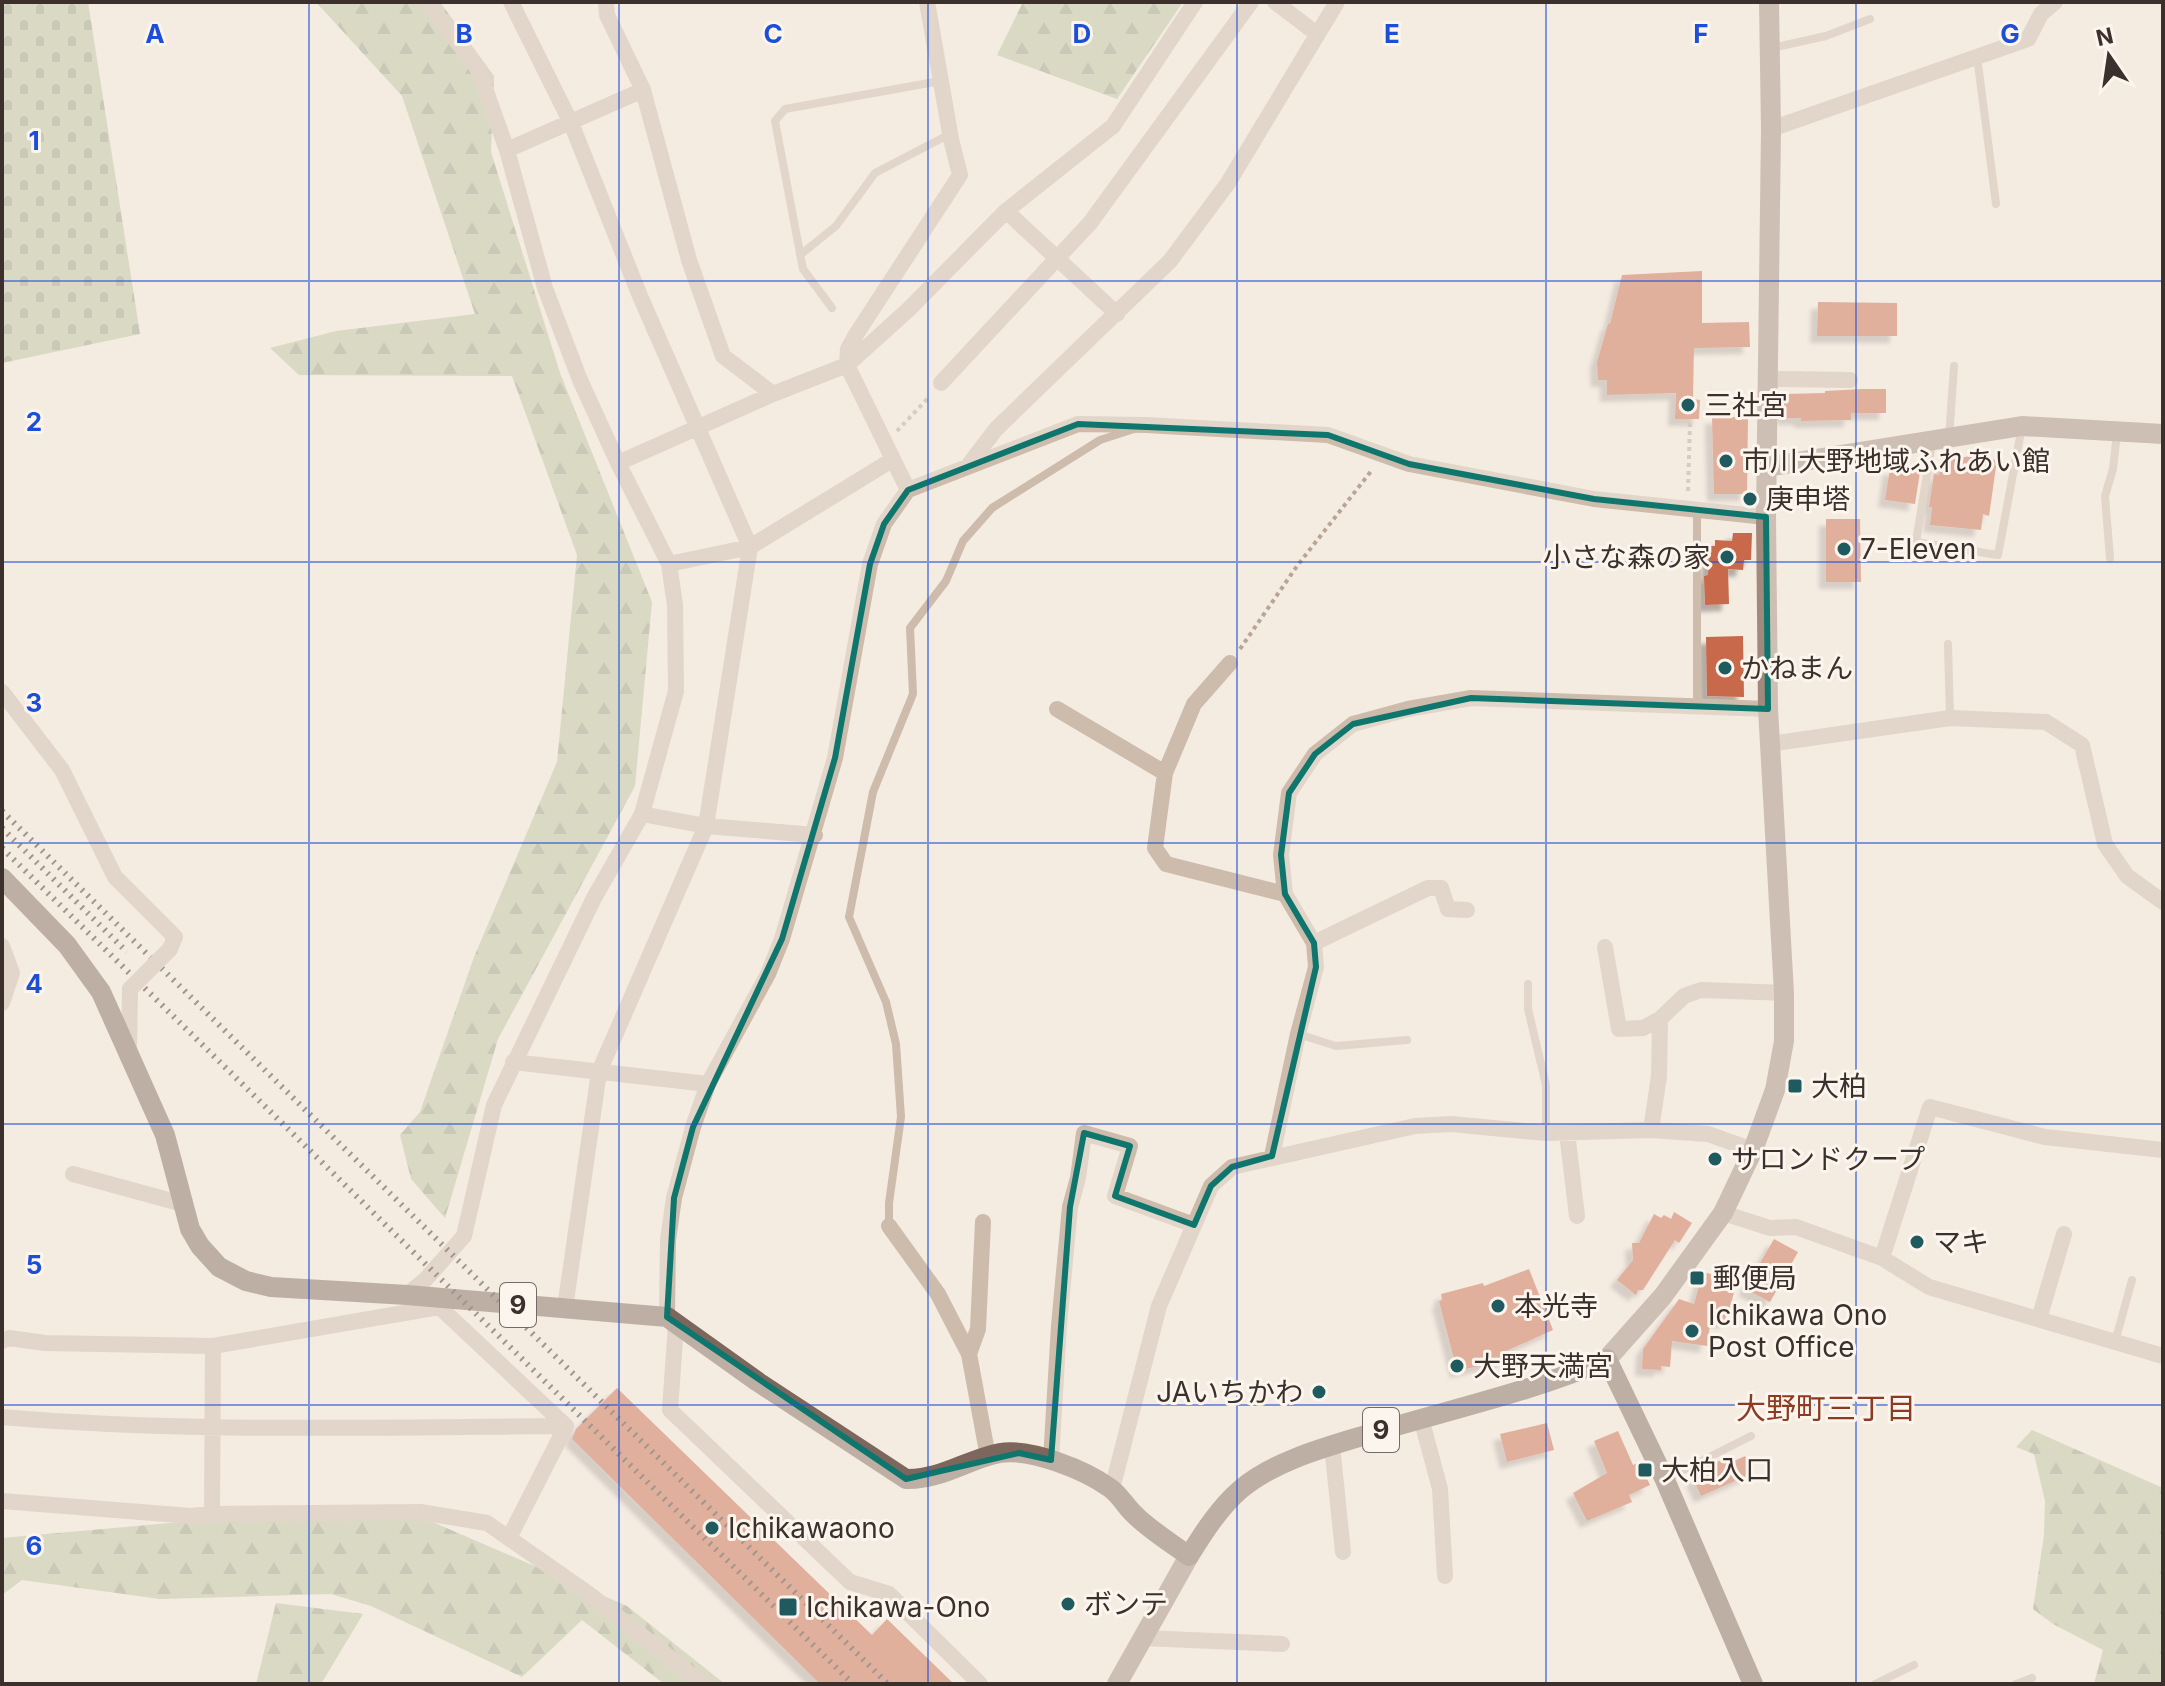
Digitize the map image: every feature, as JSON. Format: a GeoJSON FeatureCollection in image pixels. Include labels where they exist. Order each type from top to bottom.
{"type":"FeatureCollection","features":[{"type":"Feature","properties":{"kind":"main road","name":"9"},"geometry":{"type":"LineString","coordinates":[[2,878],[67,945],[101,992],[165,1135],[190,1229],[219,1267],[246,1281],[271,1287],[407,1295],[434,1303],[565,1308],[671,1320]]}},
{"type":"Feature","properties":{"kind":"main road"},"geometry":{"type":"LineString","coordinates":[[671,1320],[758,1382],[906,1479],[921,1479],[951,1471],[1001,1453],[1019,1453],[1051,1460],[1112,1489],[1135,1516],[1189,1556]]}},
{"type":"Feature","properties":{"kind":"main road","name":"9"},"geometry":{"type":"LineString","coordinates":[[1189,1556],[1217,1513],[1241,1489],[1264,1473],[1332,1445],[1555,1379],[1607,1359]]}},
{"type":"Feature","properties":{"kind":"main road"},"geometry":{"type":"LineString","coordinates":[[1607,1359],[1665,1480],[1753,1684]]}},
{"type":"Feature","properties":{"kind":"street"},"geometry":{"type":"LineString","coordinates":[[407,1295],[425,1280],[464,1236],[494,1105],[594,898],[642,814],[676,691],[675,605],[669,564],[580,380],[545,288],[507,150],[478,69],[427,2]]}},
{"type":"Feature","properties":{"kind":"street"},"geometry":{"type":"LineString","coordinates":[[511,2],[571,123],[640,296],[750,547],[706,826],[599,1072],[565,1308]]}},
{"type":"Feature","properties":{"kind":"street"},"geometry":{"type":"LineString","coordinates":[[606,2],[607,15],[643,90],[689,260],[723,356],[773,394]]}},
{"type":"Feature","properties":{"kind":"street"},"geometry":{"type":"LineString","coordinates":[[908,490],[847,365],[848,349],[857,333],[960,175],[927,2]]}},
{"type":"Feature","properties":{"kind":"street"},"geometry":{"type":"LineString","coordinates":[[618,463],[773,394],[847,365],[908,310],[1006,211],[1113,126],[1195,2]]}},
{"type":"Feature","properties":{"kind":"street"},"geometry":{"type":"LineString","coordinates":[[941,383],[1090,223],[1251,2]]}},
{"type":"Feature","properties":{"kind":"street"},"geometry":{"type":"LineString","coordinates":[[1275,2],[1317,34]]}},
{"type":"Feature","properties":{"kind":"street"},"geometry":{"type":"LineString","coordinates":[[969,465],[996,429],[1170,261],[1228,183],[1337,2]]}},
{"type":"Feature","properties":{"kind":"street"},"geometry":{"type":"LineString","coordinates":[[1607,1359],[1663,1296],[1723,1213],[1753,1150],[1775,1090],[1784,1041],[1768,709],[1769,2]]}},
{"type":"Feature","properties":{"kind":"street"},"geometry":{"type":"LineString","coordinates":[[1771,129],[2028,39],[2041,14],[2055,2]]}},
{"type":"Feature","properties":{"kind":"street"},"geometry":{"type":"LineString","coordinates":[[507,150],[643,90]]}},
{"type":"Feature","properties":{"kind":"street"},"geometry":{"type":"LineString","coordinates":[[1006,211],[1117,314]]}},
{"type":"Feature","properties":{"kind":"street"},"geometry":{"type":"LineString","coordinates":[[1768,379],[1850,380]]}},
{"type":"Feature","properties":{"kind":"street"},"geometry":{"type":"LineString","coordinates":[[980,1684],[889,1594],[850,1582],[670,1410],[668,1240],[674,1198],[708,1084],[768,974],[815,835],[835,758],[870,564],[884,524],[908,490],[1078,424],[1328,435],[1409,464],[1594,499],[1766,517]]}},
{"type":"Feature","properties":{"kind":"street"},"geometry":{"type":"LineString","coordinates":[[1767,467],[2022,426],[2163,434]]}},
{"type":"Feature","properties":{"kind":"street"},"geometry":{"type":"LineString","coordinates":[[669,564],[750,547],[892,460]]}},
{"type":"Feature","properties":{"kind":"street"},"geometry":{"type":"LineString","coordinates":[[1230,663],[1194,704],[1165,773],[1155,848],[1166,864],[1285,894]]}},
{"type":"Feature","properties":{"kind":"street"},"geometry":{"type":"LineString","coordinates":[[2,692],[62,770],[115,877],[175,937],[170,949],[130,989],[129,1050]]}},
{"type":"Feature","properties":{"kind":"street"},"geometry":{"type":"LineString","coordinates":[[1272,1156],[1316,967],[1314,943],[1285,894],[1281,855],[1289,793],[1315,754],[1353,724],[1408,709],[1471,698],[1768,709]]}},
{"type":"Feature","properties":{"kind":"street"},"geometry":{"type":"LineString","coordinates":[[1057,709],[1165,773]]}},
{"type":"Feature","properties":{"kind":"street"},"geometry":{"type":"LineString","coordinates":[[1769,744],[1950,718],[2046,722],[2082,745],[2105,844],[2127,876],[2163,902]]}},
{"type":"Feature","properties":{"kind":"street"},"geometry":{"type":"LineString","coordinates":[[642,814],[706,826],[815,835]]}},
{"type":"Feature","properties":{"kind":"street"},"geometry":{"type":"LineString","coordinates":[[1314,943],[1428,888],[1441,888],[1448,909],[1467,910]]}},
{"type":"Feature","properties":{"kind":"street"},"geometry":{"type":"LineString","coordinates":[[2,946],[12,973],[2,1003]]}},
{"type":"Feature","properties":{"kind":"street"},"geometry":{"type":"LineString","coordinates":[[1605,947],[1619,1029],[1643,1028],[1660,1019],[1684,996],[1701,990],[1784,993]]}},
{"type":"Feature","properties":{"kind":"street"},"geometry":{"type":"LineString","coordinates":[[1651,1130],[1659,1076],[1660,1019]]}},
{"type":"Feature","properties":{"kind":"street"},"geometry":{"type":"LineString","coordinates":[[513,1062],[708,1084]]}},
{"type":"Feature","properties":{"kind":"street"},"geometry":{"type":"LineString","coordinates":[[1882,1258],[1930,1107],[2045,1137],[2163,1150]]}},
{"type":"Feature","properties":{"kind":"street"},"geometry":{"type":"LineString","coordinates":[[1112,1489],[1159,1306],[1211,1186],[1232,1167],[1415,1126],[1451,1124],[1546,1133],[1651,1130],[1708,1134],[1753,1150]]}},
{"type":"Feature","properties":{"kind":"street"},"geometry":{"type":"LineString","coordinates":[[1051,1460],[1070,1207],[1078,1178],[1084,1133],[1130,1146],[1115,1196],[1194,1225]]}},
{"type":"Feature","properties":{"kind":"street"},"geometry":{"type":"LineString","coordinates":[[1567,1133],[1577,1216]]}},
{"type":"Feature","properties":{"kind":"street"},"geometry":{"type":"LineString","coordinates":[[73,1174],[183,1204]]}},
{"type":"Feature","properties":{"kind":"street"},"geometry":{"type":"LineString","coordinates":[[1723,1213],[1770,1228],[1796,1227],[1882,1258],[1929,1287],[2163,1356]]}},
{"type":"Feature","properties":{"kind":"street"},"geometry":{"type":"LineString","coordinates":[[969,1354],[978,1329],[983,1222]]}},
{"type":"Feature","properties":{"kind":"street"},"geometry":{"type":"LineString","coordinates":[[889,1226],[938,1294],[969,1354],[988,1457]]}},
{"type":"Feature","properties":{"kind":"street"},"geometry":{"type":"LineString","coordinates":[[2039,1319],[2064,1234]]}},
{"type":"Feature","properties":{"kind":"street"},"geometry":{"type":"LineString","coordinates":[[4,1338],[45,1343],[213,1346],[434,1303],[566,1426]]}},
{"type":"Feature","properties":{"kind":"street"},"geometry":{"type":"LineString","coordinates":[[212,1514],[213,1346]]}},
{"type":"Feature","properties":{"kind":"street"},"geometry":{"type":"LineString","coordinates":[[2,1417],[212,1428],[566,1426]]}},
{"type":"Feature","properties":{"kind":"street"},"geometry":{"type":"LineString","coordinates":[[1421,1418],[1440,1489],[1445,1576]]}},
{"type":"Feature","properties":{"kind":"street"},"geometry":{"type":"LineString","coordinates":[[509,1538],[566,1426]]}},
{"type":"Feature","properties":{"kind":"street"},"geometry":{"type":"LineString","coordinates":[[1332,1445],[1343,1552]]}},
{"type":"Feature","properties":{"kind":"street"},"geometry":{"type":"LineString","coordinates":[[2,1501],[191,1516],[420,1512],[487,1523],[589,1594],[703,1684]]}},
{"type":"Feature","properties":{"kind":"street"},"geometry":{"type":"LineString","coordinates":[[1120,1682],[1189,1556]]}},
{"type":"Feature","properties":{"kind":"street"},"geometry":{"type":"LineString","coordinates":[[1143,1638],[1282,1644]]}},
{"type":"Feature","properties":{"kind":"lane"},"geometry":{"type":"LineString","coordinates":[[1769,49],[1826,36],[1870,19]]}},
{"type":"Feature","properties":{"kind":"lane"},"geometry":{"type":"LineString","coordinates":[[1977,55],[1996,204]]}},
{"type":"Feature","properties":{"kind":"lane"},"geometry":{"type":"LineString","coordinates":[[832,308],[803,269],[775,121],[785,109],[940,81]]}},
{"type":"Feature","properties":{"kind":"lane"},"geometry":{"type":"LineString","coordinates":[[800,255],[836,226],[875,173],[950,134]]}},
{"type":"Feature","properties":{"kind":"lane"},"geometry":{"type":"LineString","coordinates":[[1954,366],[1941,440],[1916,542],[1998,555],[2022,426]]}},
{"type":"Feature","properties":{"kind":"lane"},"geometry":{"type":"LineString","coordinates":[[889,1226],[889,1203],[901,1117],[896,1044],[886,1002],[849,917],[873,792],[913,694],[910,628],[946,581],[963,541],[992,508],[1100,440],[1146,425]]}},
{"type":"Feature","properties":{"kind":"lane"},"geometry":{"type":"LineString","coordinates":[[2110,558],[2105,496],[2113,469],[2117,432]]}},
{"type":"Feature","properties":{"kind":"lane"},"geometry":{"type":"LineString","coordinates":[[1692,510],[1697,708]]}},
{"type":"Feature","properties":{"kind":"lane"},"geometry":{"type":"LineString","coordinates":[[1948,644],[1950,718]]}},
{"type":"Feature","properties":{"kind":"lane"},"geometry":{"type":"LineString","coordinates":[[1528,984],[1528,1009],[1546,1085],[1546,1133]]}},
{"type":"Feature","properties":{"kind":"lane"},"geometry":{"type":"LineString","coordinates":[[1298,1034],[1336,1046],[1407,1040]]}},
{"type":"Feature","properties":{"kind":"lane"},"geometry":{"type":"LineString","coordinates":[[2115,1343],[2132,1280]]}},
{"type":"Feature","properties":{"kind":"lane"},"geometry":{"type":"LineString","coordinates":[[1665,1480],[1751,1436]]}},
{"type":"Feature","properties":{"kind":"lane"},"geometry":{"type":"LineString","coordinates":[[1875,1684],[1914,1665]]}},
{"type":"Feature","properties":{"kind":"lane"},"geometry":{"type":"LineString","coordinates":[[2016,1684],[2032,1678]]}},
{"type":"Feature","properties":{"kind":"path"},"geometry":{"type":"LineString","coordinates":[[885,444],[941,383]]}},
{"type":"Feature","properties":{"kind":"path"},"geometry":{"type":"LineString","coordinates":[[1690,422],[1692,510]]}},
{"type":"Feature","properties":{"kind":"path"},"geometry":{"type":"LineString","coordinates":[[1230,663],[1297,566],[1383,455]]}},
{"type":"Feature","properties":{"kind":"highlighted area"},"geometry":{"type":"Polygon","coordinates":[[[1078,424],[1146,425],[1328,435],[1409,464],[1594,499],[1766,517],[1768,709],[1471,698],[1353,724],[1315,754],[1289,793],[1281,855],[1285,894],[1314,943],[1316,967],[1272,1156],[1232,1167],[1211,1186],[1194,1225],[1115,1196],[1130,1146],[1084,1133],[1070,1207],[1051,1460],[1019,1453],[906,1479],[667,1317],[674,1198],[693,1127],[782,939],[835,758],[870,564],[884,524],[908,490],[1078,424]]]}},
{"type":"Feature","properties":{"kind":"green space"},"geometry":{"type":"Polygon","coordinates":[[[2,2],[88,2],[140,334],[2,363],[2,2]]]}},
{"type":"Feature","properties":{"kind":"green space"},"geometry":{"type":"Polygon","coordinates":[[[316,2],[440,2],[494,76],[491,152],[560,373],[652,602],[635,786],[498,1039],[445,1218],[411,1179],[400,1135],[420,1112],[474,957],[557,762],[577,555],[512,376],[299,375],[270,348],[336,331],[475,314],[402,96],[316,2]]]}},
{"type":"Feature","properties":{"kind":"green space"},"geometry":{"type":"Polygon","coordinates":[[[1023,2],[1183,2],[1117,99],[997,55],[1023,2]]]}},
{"type":"Feature","properties":{"kind":"green space"},"geometry":{"type":"Polygon","coordinates":[[[2032,1430],[2163,1488],[2163,1684],[2094,1684],[2103,1650],[2053,1624],[2033,1609],[2044,1535],[2045,1501],[2034,1454],[2016,1447],[2032,1430]]]}},
{"type":"Feature","properties":{"kind":"green space"},"geometry":{"type":"Polygon","coordinates":[[[214,1519],[428,1520],[627,1606],[725,1684],[664,1684],[582,1620],[522,1677],[371,1606],[331,1594],[160,1599],[22,1580],[2,1595],[2,1538],[214,1519]]]}},
{"type":"Feature","properties":{"kind":"green space"},"geometry":{"type":"Polygon","coordinates":[[[276,1603],[363,1614],[321,1684],[256,1684],[276,1603]]]}},
{"type":"Feature","properties":{"kind":"building"},"geometry":{"type":"Polygon","coordinates":[[[1702,271],[1702,323],[1749,322],[1750,347],[1694,348],[1693,399],[1700,400],[1699,419],[1675,419],[1676,393],[1607,395],[1607,380],[1598,380],[1597,362],[1622,275],[1702,271]]]}},
{"type":"Feature","properties":{"kind":"building"},"geometry":{"type":"Polygon","coordinates":[[[1818,302],[1897,303],[1897,336],[1817,336],[1818,302]]]}},
{"type":"Feature","properties":{"kind":"building"},"geometry":{"type":"Polygon","coordinates":[[[1886,389],[1886,413],[1851,413],[1851,420],[1801,421],[1801,418],[1784,418],[1784,394],[1886,389]]]}},
{"type":"Feature","properties":{"kind":"building"},"geometry":{"type":"Polygon","coordinates":[[[1712,417],[1748,417],[1747,494],[1714,494],[1712,417]]]}},
{"type":"Feature","properties":{"kind":"building"},"geometry":{"type":"Polygon","coordinates":[[[1971,456],[1997,460],[1989,516],[1983,514],[1981,530],[1930,525],[1932,507],[1929,507],[1934,474],[1939,475],[1941,461],[1971,456]]]}},
{"type":"Feature","properties":{"kind":"building"},"geometry":{"type":"Polygon","coordinates":[[[1890,468],[1920,472],[1915,504],[1885,500],[1890,468]]]}},
{"type":"Feature","properties":{"kind":"building"},"geometry":{"type":"Polygon","coordinates":[[[1826,519],[1860,519],[1861,582],[1826,582],[1826,519]]]}},
{"type":"Feature","properties":{"kind":"building"},"geometry":{"type":"Polygon","coordinates":[[[1733,533],[1752,533],[1751,560],[1744,560],[1743,570],[1728,569],[1729,604],[1705,605],[1704,576],[1708,575],[1710,546],[1715,546],[1715,540],[1732,541],[1733,533]]]}},
{"type":"Feature","properties":{"kind":"building"},"geometry":{"type":"Polygon","coordinates":[[[1743,636],[1744,697],[1707,696],[1706,637],[1743,636]]]}},
{"type":"Feature","properties":{"kind":"building"},"geometry":{"type":"Polygon","coordinates":[[[1674,1212],[1692,1223],[1679,1243],[1675,1240],[1643,1290],[1638,1290],[1636,1295],[1617,1280],[1633,1260],[1632,1243],[1639,1243],[1654,1214],[1671,1219],[1674,1212]]]}},
{"type":"Feature","properties":{"kind":"building"},"geometry":{"type":"Polygon","coordinates":[[[1774,1239],[1798,1252],[1770,1302],[1745,1289],[1774,1239]]]}},
{"type":"Feature","properties":{"kind":"building"},"geometry":{"type":"Polygon","coordinates":[[[1529,1269],[1553,1330],[1506,1351],[1508,1359],[1457,1371],[1439,1301],[1442,1300],[1441,1294],[1483,1283],[1484,1286],[1529,1269]]]}},
{"type":"Feature","properties":{"kind":"building"},"geometry":{"type":"Polygon","coordinates":[[[1703,1272],[1737,1281],[1726,1322],[1711,1318],[1707,1346],[1672,1341],[1670,1367],[1642,1369],[1643,1349],[1679,1299],[1694,1304],[1703,1272]]]}},
{"type":"Feature","properties":{"kind":"building","name":"Ichikawaono"},"geometry":{"type":"Polygon","coordinates":[[[617,1388],[872,1635],[887,1619],[954,1684],[820,1684],[572,1439],[576,1429],[617,1388]]]}},
{"type":"Feature","properties":{"kind":"building"},"geometry":{"type":"Polygon","coordinates":[[[1547,1423],[1554,1450],[1507,1462],[1500,1434],[1547,1423]]]}},
{"type":"Feature","properties":{"kind":"building"},"geometry":{"type":"Polygon","coordinates":[[[1618,1431],[1633,1465],[1639,1462],[1650,1485],[1629,1495],[1632,1502],[1587,1521],[1573,1493],[1607,1473],[1594,1441],[1618,1431]]]}},
{"type":"Feature","properties":{"kind":"building"},"geometry":{"type":"Polygon","coordinates":[[[1732,1455],[1734,1461],[1745,1456],[1753,1473],[1701,1496],[1693,1478],[1708,1471],[1706,1467],[1732,1455]]]}},
{"type":"Feature","properties":{"kind":"railway"},"geometry":{"type":"LineString","coordinates":[[2,811],[888,1684]]}},
{"type":"Feature","properties":{"kind":"railway"},"geometry":{"type":"LineString","coordinates":[[2,828],[127,952]]}},
{"type":"Feature","properties":{"kind":"railway"},"geometry":{"type":"LineString","coordinates":[[2,848],[853,1684]]}},
{"type":"Feature","properties":{"kind":"place","name":"三社宮"},"geometry":{"type":"Point","coordinates":[1688,405]}},
{"type":"Feature","properties":{"kind":"place","name":"市川大野地域ふれあい館"},"geometry":{"type":"Point","coordinates":[1726,461]}},
{"type":"Feature","properties":{"kind":"place","name":"庚申塔"},"geometry":{"type":"Point","coordinates":[1750,499]}},
{"type":"Feature","properties":{"kind":"place","name":"7-Eleven"},"geometry":{"type":"Point","coordinates":[1844,549]}},
{"type":"Feature","properties":{"kind":"place","name":"小さな森の家"},"geometry":{"type":"Point","coordinates":[1727,557]}},
{"type":"Feature","properties":{"kind":"place","name":"かねまん"},"geometry":{"type":"Point","coordinates":[1725,668]}},
{"type":"Feature","properties":{"kind":"place","name":"大柏"},"geometry":{"type":"Point","coordinates":[1795,1086]}},
{"type":"Feature","properties":{"kind":"place","name":"サロンドクープ"},"geometry":{"type":"Point","coordinates":[1715,1159]}},
{"type":"Feature","properties":{"kind":"place","name":"マキ"},"geometry":{"type":"Point","coordinates":[1917,1242]}},
{"type":"Feature","properties":{"kind":"place","name":"郵便局"},"geometry":{"type":"Point","coordinates":[1697,1278]}},
{"type":"Feature","properties":{"kind":"place","name":"本光寺"},"geometry":{"type":"Point","coordinates":[1498,1306]}},
{"type":"Feature","properties":{"kind":"place","name":"Ichikawa Ono Post Office"},"geometry":{"type":"Point","coordinates":[1692,1331]}},
{"type":"Feature","properties":{"kind":"place","name":"大野天満宮"},"geometry":{"type":"Point","coordinates":[1457,1366]}},
{"type":"Feature","properties":{"kind":"place","name":"JAいちかわ"},"geometry":{"type":"Point","coordinates":[1319,1392]}},
{"type":"Feature","properties":{"kind":"place","name":"大柏入口"},"geometry":{"type":"Point","coordinates":[1645,1470]}},
{"type":"Feature","properties":{"kind":"place","name":"Ichikawaono"},"geometry":{"type":"Point","coordinates":[712,1528]}},
{"type":"Feature","properties":{"kind":"place","name":"ボンテ"},"geometry":{"type":"Point","coordinates":[1068,1604]}},
{"type":"Feature","properties":{"kind":"place","name":"Ichikawa-Ono"},"geometry":{"type":"Point","coordinates":[788,1607]}},
{"type":"Feature","properties":{"kind":"district","name":"大野町三丁目"},"geometry":{"type":"Point","coordinates":[1826,1409]}}]}
